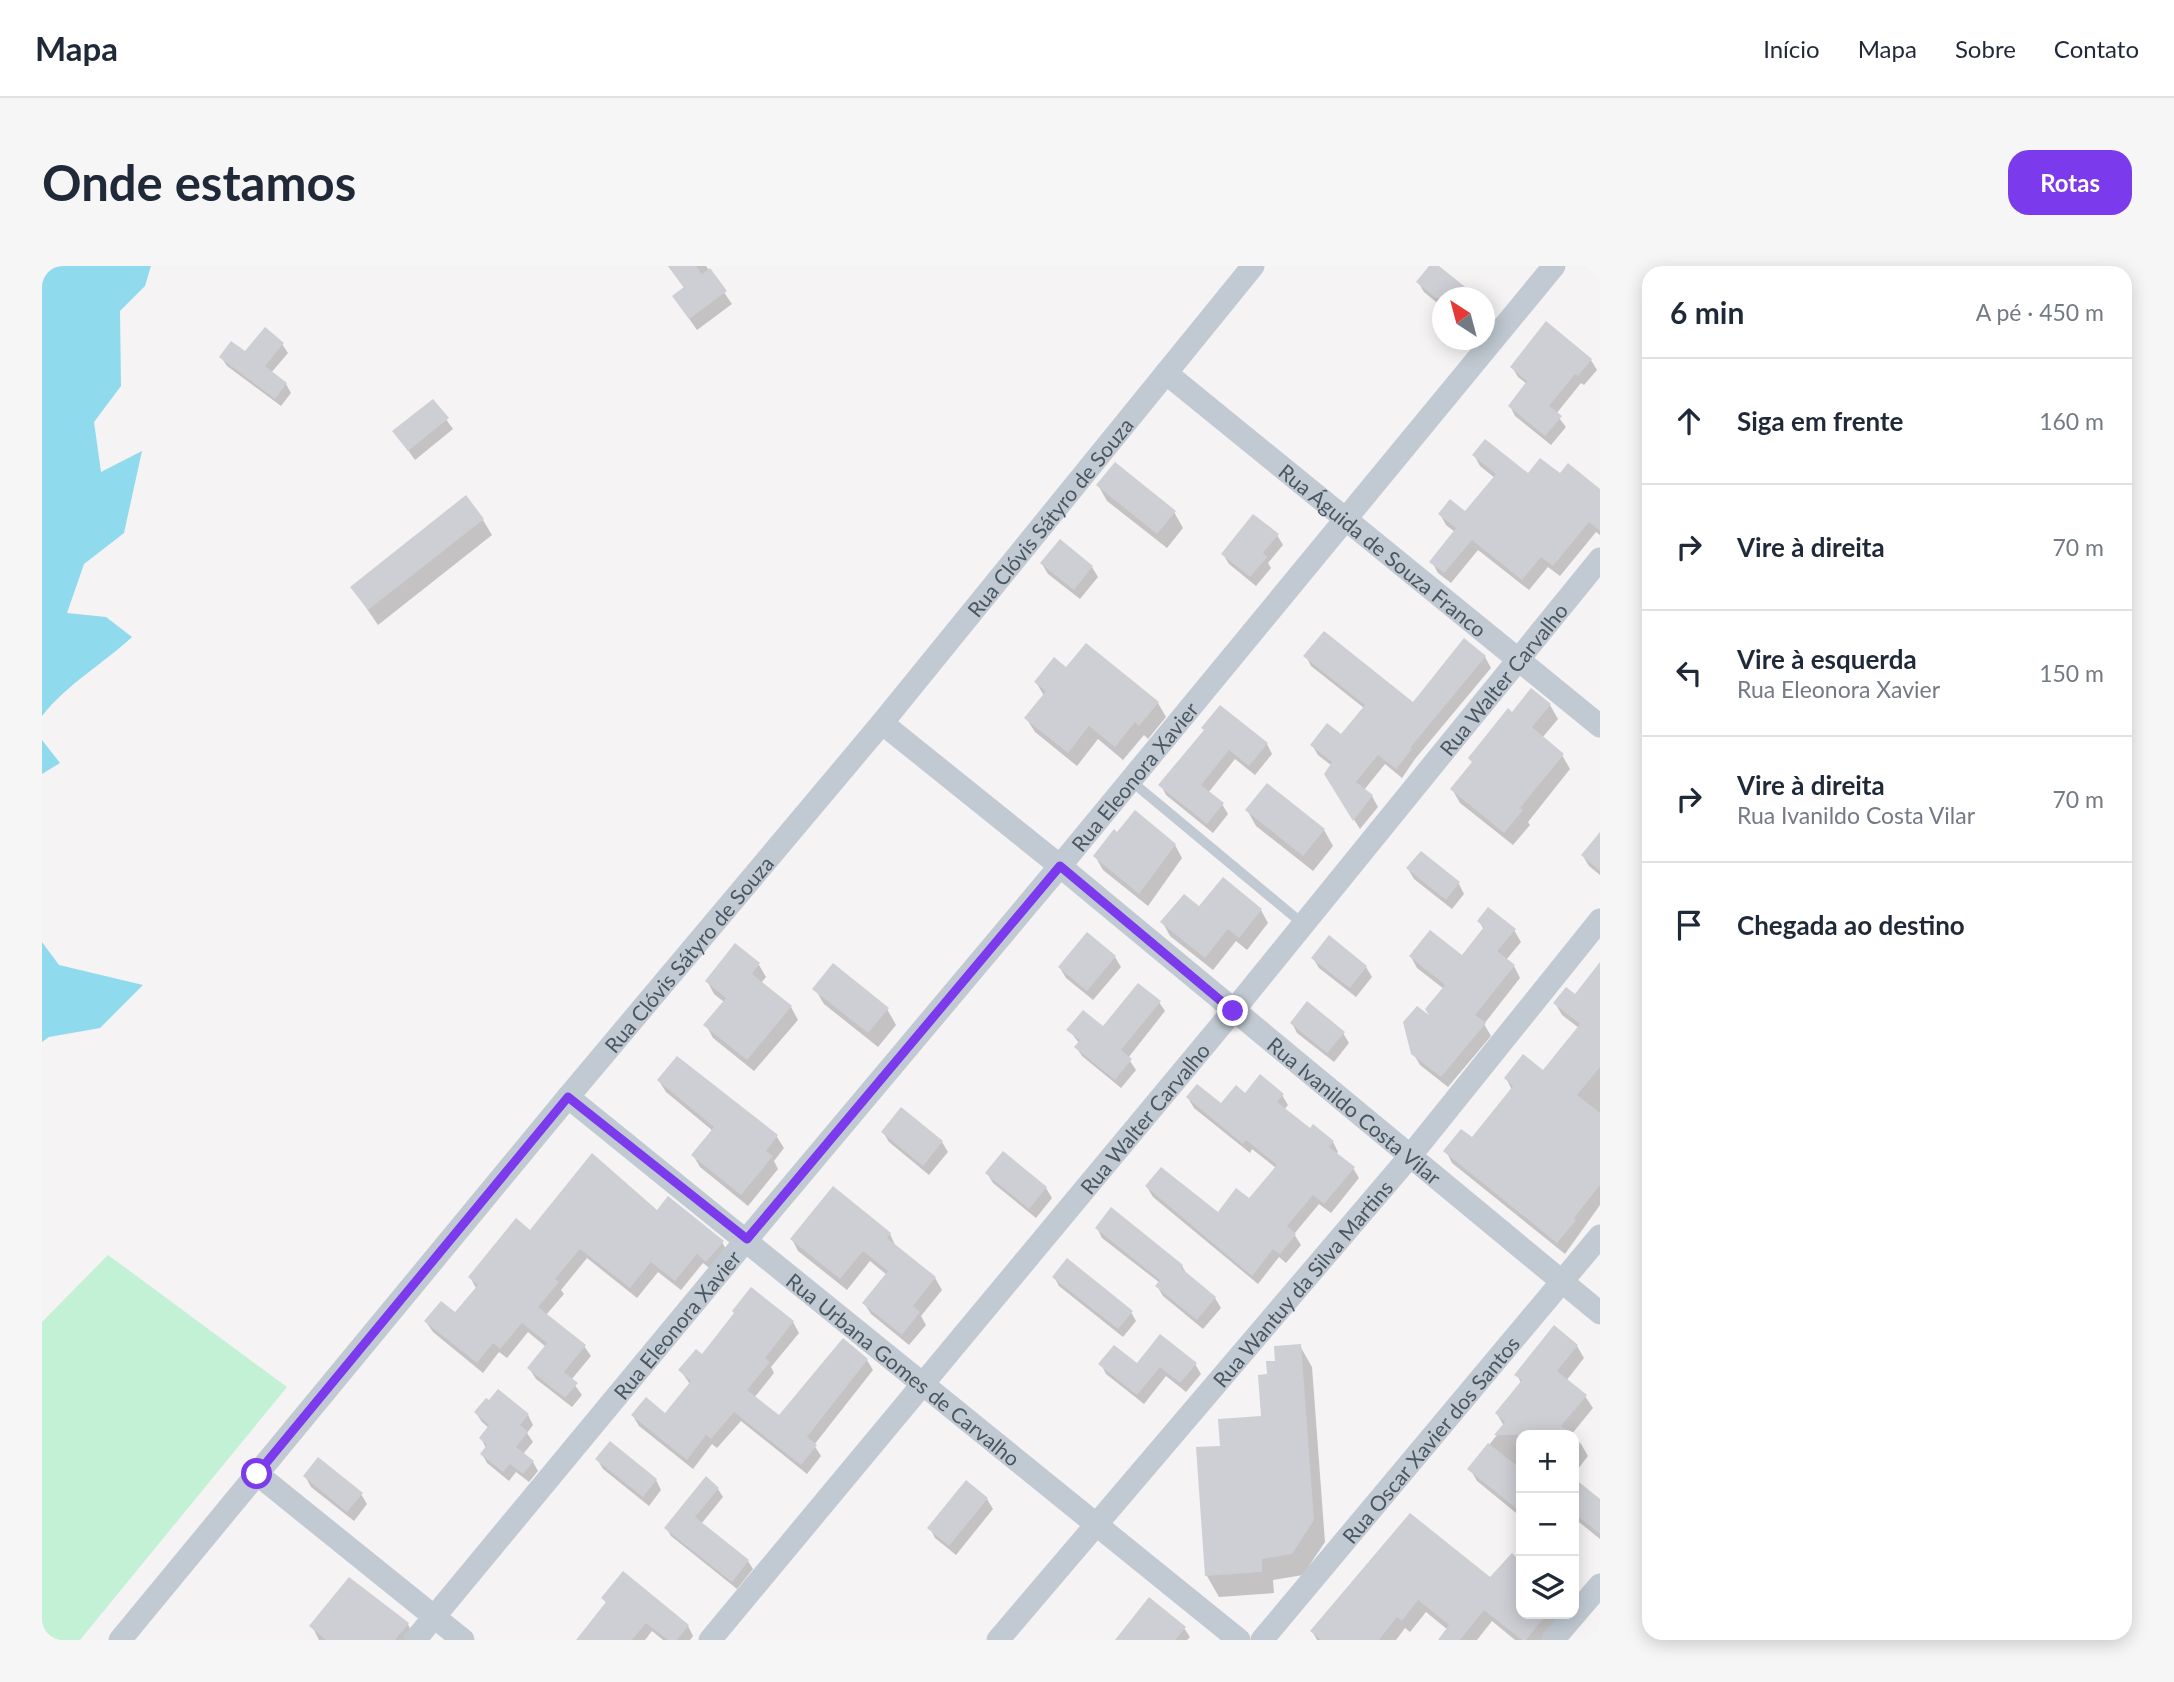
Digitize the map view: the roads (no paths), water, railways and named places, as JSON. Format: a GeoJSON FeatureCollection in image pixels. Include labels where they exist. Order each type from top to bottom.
{"type":"FeatureCollection","features":[{"type":"Feature","properties":{"kind":"street","name":"Rua Clóvis Sátyro de Souza"},"geometry":{"type":"LineString","coordinates":[[120,1640],[881,723],[1254,266]]}},
{"type":"Feature","properties":{"kind":"street","name":"Rua Eleonora Xavier"},"geometry":{"type":"LineString","coordinates":[[415,1640],[1131,781],[1554,266]]}},
{"type":"Feature","properties":{"kind":"street","name":"Rua Águida de Souza Franco"},"geometry":{"type":"LineString","coordinates":[[1166,373],[1600,726]]}},
{"type":"Feature","properties":{"kind":"street","name":"Rua Walter Carvalho"},"geometry":{"type":"LineString","coordinates":[[710,1640],[1233,1011],[1600,559]]}},
{"type":"Feature","properties":{"kind":"street","name":"Rua Ivanildo Costa Vilar"},"geometry":{"type":"LineString","coordinates":[[881,723],[1060,866],[1600,1313]]}},
{"type":"Feature","properties":{"kind":"street","name":"Rua Wantuy da Silva Martins"},"geometry":{"type":"LineString","coordinates":[[998,1640],[1411,1155],[1600,920]]}},
{"type":"Feature","properties":{"kind":"street","name":"Rua Urbana Gomes de Carvalho"},"geometry":{"type":"LineString","coordinates":[[568,1097],[747,1239],[922,1385],[1239,1640]]}},
{"type":"Feature","properties":{"kind":"street","name":"Rua Oscar Xavier dos Santos"},"geometry":{"type":"LineString","coordinates":[[1262,1640],[1600,1236]]}},
{"type":"Feature","properties":{"kind":"street"},"geometry":{"type":"LineString","coordinates":[[257,1474],[463,1640]]}},
{"type":"Feature","properties":{"kind":"street"},"geometry":{"type":"LineString","coordinates":[[1553,1640],[1600,1585]]}},
{"type":"Feature","properties":{"kind":"lane"},"geometry":{"type":"LineString","coordinates":[[1131,781],[1303,924]]}},
{"type":"Feature","properties":{"kind":"water"},"geometry":{"type":"Polygon","coordinates":[[[42,266],[151,266],[145,286],[120,311],[121,386],[94,422],[101,472],[142,451],[124,533],[84,564],[67,613],[106,617],[132,637],[63,694],[42,716],[42,266]]]}},
{"type":"Feature","properties":{"kind":"water"},"geometry":{"type":"Polygon","coordinates":[[[42,740],[60,763],[42,774],[42,740]]]}},
{"type":"Feature","properties":{"kind":"water"},"geometry":{"type":"Polygon","coordinates":[[[42,942],[59,965],[143,985],[100,1028],[49,1037],[42,1042],[42,942]]]}}]}
